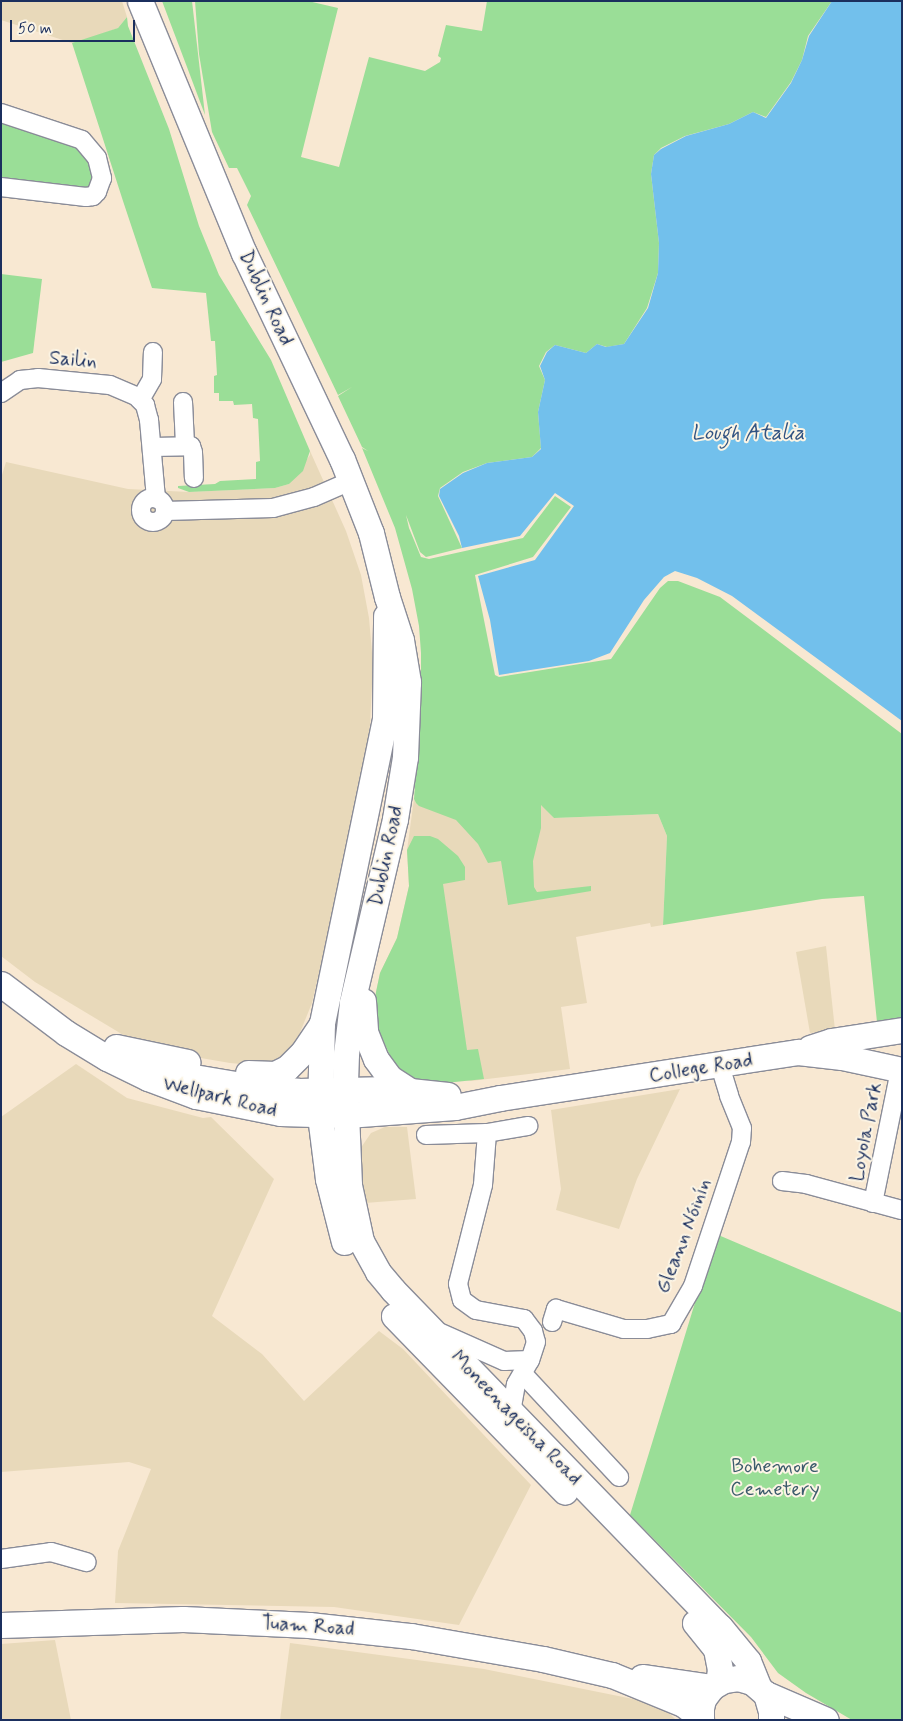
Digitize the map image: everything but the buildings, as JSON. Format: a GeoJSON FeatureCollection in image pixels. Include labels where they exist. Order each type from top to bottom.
{"type":"FeatureCollection","features":[{"type":"Feature","properties":{"kind":"main road","name":"Dublin Road"},"geometry":{"type":"LineString","coordinates":[[140,1],[244,253],[351,481],[371,533],[387,597],[402,640],[408,682],[405,757],[395,820],[360,966],[351,1012],[345,1088],[346,1115]]}},
{"type":"Feature","properties":{"kind":"main road","name":"Dublin Road"},"geometry":{"type":"LineString","coordinates":[[320,1116],[319,1090],[322,1024],[385,719],[387,597]]}},
{"type":"Feature","properties":{"kind":"main road"},"geometry":{"type":"LineString","coordinates":[[360,966],[365,1032],[369,1043],[376,1059],[390,1078],[414,1093]]}},
{"type":"Feature","properties":{"kind":"main road","name":"Wellpark Road"},"geometry":{"type":"LineString","coordinates":[[1,969],[50,1005],[116,1047],[159,1066],[194,1077],[259,1088],[319,1090],[345,1088]]}},
{"type":"Feature","properties":{"kind":"main road","name":"Wellpark Road"},"geometry":{"type":"LineString","coordinates":[[1,984],[66,1033],[107,1058],[148,1078],[220,1102],[280,1113],[320,1116],[346,1115]]}},
{"type":"Feature","properties":{"kind":"main road"},"geometry":{"type":"LineString","coordinates":[[116,1047],[209,1068],[261,1075],[275,1074],[292,1064],[303,1052],[322,1024]]}},
{"type":"Feature","properties":{"kind":"main road"},"geometry":{"type":"LineString","coordinates":[[798,1052],[831,1041],[902,1030]]}},
{"type":"Feature","properties":{"kind":"main road","name":"College Road"},"geometry":{"type":"LineString","coordinates":[[346,1115],[454,1107],[500,1098],[798,1052],[842,1057],[901,1069]]}},
{"type":"Feature","properties":{"kind":"main road","name":"College Road"},"geometry":{"type":"LineString","coordinates":[[345,1088],[391,1089],[414,1093],[500,1098]]}},
{"type":"Feature","properties":{"kind":"main road","name":"Moneenageisha Road"},"geometry":{"type":"LineString","coordinates":[[346,1115],[349,1185],[361,1241],[378,1272],[427,1327],[720,1628],[748,1661],[772,1711],[771,1720]]}},
{"type":"Feature","properties":{"kind":"main road","name":"Moneenageisha Road"},"geometry":{"type":"LineString","coordinates":[[320,1116],[334,1205],[344,1242],[360,1273],[389,1311],[421,1345],[706,1634],[716,1649],[720,1670],[715,1685]]}},
{"type":"Feature","properties":{"kind":"main road","name":"Tuam Road"},"geometry":{"type":"LineString","coordinates":[[1,1625],[166,1618],[308,1625],[466,1645],[543,1659],[612,1676],[683,1704],[701,1719]]}},
{"type":"Feature","properties":{"kind":"main road","name":"Tuam Road"},"geometry":{"type":"LineString","coordinates":[[612,1676],[652,1677],[715,1685],[738,1678],[826,1720]]}},
{"type":"Feature","properties":{"kind":"main road"},"geometry":{"type":"LineString","coordinates":[[701,1719],[703,1699],[715,1685]]}},
{"type":"Feature","properties":{"kind":"street"},"geometry":{"type":"LineString","coordinates":[[1,113],[82,140],[97,158],[102,178],[98,192],[93,196],[86,197],[1,188]]}},
{"type":"Feature","properties":{"kind":"street"},"geometry":{"type":"LineString","coordinates":[[153,352],[152,379],[140,400],[147,411],[160,504],[279,507],[314,497],[351,481]]}},
{"type":"Feature","properties":{"kind":"street","name":"Sailin"},"geometry":{"type":"LineString","coordinates":[[1,393],[27,378],[51,378],[120,387],[140,400]]}},
{"type":"Feature","properties":{"kind":"street"},"geometry":{"type":"LineString","coordinates":[[183,402],[185,445]]}},
{"type":"Feature","properties":{"kind":"street"},"geometry":{"type":"LineString","coordinates":[[152,447],[191,446],[194,452],[194,478]]}},
{"type":"Feature","properties":{"kind":"street","name":"Gleann Nóinín"},"geometry":{"type":"LineString","coordinates":[[552,1322],[556,1309],[624,1329],[647,1329],[672,1324],[693,1286],[741,1142],[742,1128],[728,1095],[720,1065]]}},
{"type":"Feature","properties":{"kind":"street","name":"Loyola Park"},"geometry":{"type":"LineString","coordinates":[[873,1203],[901,1069]]}},
{"type":"Feature","properties":{"kind":"street"},"geometry":{"type":"LineString","coordinates":[[426,1135],[487,1133],[528,1126]]}},
{"type":"Feature","properties":{"kind":"street"},"geometry":{"type":"LineString","coordinates":[[487,1133],[483,1185],[458,1284],[462,1300],[476,1310],[524,1319],[533,1331],[536,1342],[514,1392],[511,1412]]}},
{"type":"Feature","properties":{"kind":"street","name":"Loyola Park"},"geometry":{"type":"LineString","coordinates":[[782,1181],[806,1184],[902,1210]]}},
{"type":"Feature","properties":{"kind":"street"},"geometry":{"type":"LineString","coordinates":[[427,1327],[504,1361],[526,1367],[619,1477]]}},
{"type":"Feature","properties":{"kind":"street"},"geometry":{"type":"LineString","coordinates":[[1,1559],[51,1552],[73,1556],[87,1562]]}},
{"type":"Feature","properties":{"kind":"shaded area"},"geometry":{"type":"Polygon","coordinates":[[[1,1],[122,1],[127,17],[118,28],[75,44],[1,20],[1,1]]]}},
{"type":"Feature","properties":{"kind":"shaded area"},"geometry":{"type":"Polygon","coordinates":[[[310,451],[346,531],[361,575],[369,618],[373,664],[370,725],[366,755],[312,1003],[299,1035],[288,1052],[271,1062],[252,1065],[230,1063],[195,1057],[130,1039],[35,982],[1,956],[1,478],[6,462],[128,489],[189,492],[275,488],[289,484],[310,455],[310,451]]]}},
{"type":"Feature","properties":{"kind":"shaded area"},"geometry":{"type":"Polygon","coordinates":[[[414,799],[416,803],[541,804],[554,818],[658,814],[667,836],[663,925],[651,927],[650,923],[576,937],[587,1003],[561,1007],[570,1069],[471,1081],[400,1069],[378,1029],[376,992],[380,973],[397,938],[409,886],[407,850],[414,799]]]}},
{"type":"Feature","properties":{"kind":"shaded area"},"geometry":{"type":"Polygon","coordinates":[[[826,946],[835,1030],[810,1033],[796,952],[826,946]]]}},
{"type":"Feature","properties":{"kind":"shaded area"},"geometry":{"type":"Polygon","coordinates":[[[76,1064],[127,1098],[203,1118],[211,1117],[274,1179],[212,1316],[262,1354],[304,1401],[379,1331],[403,1349],[531,1485],[459,1625],[334,1607],[115,1603],[118,1551],[151,1469],[129,1462],[1,1472],[1,1117],[76,1064]]]}},
{"type":"Feature","properties":{"kind":"shaded area"},"geometry":{"type":"Polygon","coordinates":[[[680,1089],[637,1179],[619,1229],[556,1210],[561,1189],[551,1110],[680,1089]]]}},
{"type":"Feature","properties":{"kind":"shaded area"},"geometry":{"type":"Polygon","coordinates":[[[385,1127],[407,1127],[416,1199],[365,1203],[358,1172],[360,1149],[371,1133],[385,1127]]]}},
{"type":"Feature","properties":{"kind":"shaded area"},"geometry":{"type":"Polygon","coordinates":[[[55,1640],[71,1720],[1,1720],[1,1644],[55,1640]]]}},
{"type":"Feature","properties":{"kind":"shaded area"},"geometry":{"type":"Polygon","coordinates":[[[290,1643],[484,1669],[648,1702],[667,1711],[676,1720],[280,1720],[290,1643]]]}},
{"type":"Feature","properties":{"kind":"green space"},"geometry":{"type":"Polygon","coordinates":[[[162,1],[192,1],[205,115],[187,67],[162,1]]]}},
{"type":"Feature","properties":{"kind":"green space"},"geometry":{"type":"Polygon","coordinates":[[[195,1],[308,1],[338,8],[301,157],[339,167],[369,57],[425,71],[440,62],[441,58],[438,56],[446,25],[482,31],[487,1],[832,1],[808,36],[802,60],[791,82],[766,117],[753,112],[729,124],[685,136],[661,148],[654,155],[651,174],[659,243],[658,273],[647,308],[624,344],[607,347],[597,344],[586,353],[555,345],[546,352],[539,366],[545,380],[538,412],[541,448],[532,457],[487,463],[463,472],[440,488],[438,496],[462,548],[426,557],[420,552],[406,515],[409,528],[421,557],[429,559],[523,538],[555,496],[571,507],[533,557],[475,575],[495,675],[499,677],[611,659],[660,588],[668,581],[678,581],[720,597],[902,734],[902,1019],[877,1022],[864,896],[822,899],[663,925],[667,836],[658,814],[554,818],[541,805],[541,828],[533,861],[534,887],[537,892],[591,886],[591,891],[508,905],[501,861],[488,863],[478,844],[456,820],[419,806],[416,803],[414,799],[421,702],[421,653],[419,626],[412,589],[395,528],[362,448],[368,451],[362,447],[338,396],[352,387],[338,395],[247,205],[251,196],[237,168],[229,168],[212,132],[199,54],[195,1]]]}},
{"type":"Feature","properties":{"kind":"green space"},"geometry":{"type":"Polygon","coordinates":[[[127,17],[128,26],[169,129],[199,226],[219,275],[271,360],[310,451],[303,471],[289,484],[275,488],[189,492],[178,488],[178,486],[215,484],[220,481],[256,479],[256,462],[260,461],[258,419],[253,418],[252,404],[234,405],[233,401],[219,401],[219,393],[214,393],[214,376],[217,375],[215,341],[211,341],[206,293],[152,288],[123,201],[72,43],[118,28],[127,17]]]}},
{"type":"Feature","properties":{"kind":"green space"},"geometry":{"type":"Polygon","coordinates":[[[1,122],[76,145],[91,163],[93,180],[90,185],[86,188],[1,181],[1,122]]]}},
{"type":"Feature","properties":{"kind":"green space"},"geometry":{"type":"Polygon","coordinates":[[[1,274],[42,279],[33,353],[1,362],[1,274]]]}},
{"type":"Feature","properties":{"kind":"green space"},"geometry":{"type":"Polygon","coordinates":[[[414,836],[430,836],[438,839],[458,856],[465,867],[465,880],[443,884],[467,1050],[478,1049],[484,1079],[445,1083],[415,1080],[407,1076],[392,1060],[378,1029],[374,1005],[376,992],[380,973],[397,938],[409,886],[407,850],[414,836]]]}},
{"type":"Feature","properties":{"kind":"green space","name":"Bohemore Cemetery"},"geometry":{"type":"Polygon","coordinates":[[[716,1234],[902,1313],[902,1720],[852,1720],[806,1693],[778,1673],[751,1637],[630,1515],[716,1234]]]}},
{"type":"Feature","properties":{"kind":"water","name":"Lough Atalia"},"geometry":{"type":"Polygon","coordinates":[[[832,1],[902,1],[902,721],[732,596],[697,578],[675,571],[664,577],[644,600],[610,653],[589,661],[499,675],[490,620],[478,576],[535,560],[574,506],[555,493],[520,536],[462,548],[459,536],[439,496],[440,489],[463,473],[487,463],[532,457],[541,449],[538,412],[545,380],[540,366],[547,352],[555,345],[586,353],[597,344],[606,347],[624,344],[648,308],[658,273],[659,243],[651,174],[654,155],[661,149],[686,136],[729,124],[753,112],[766,118],[791,83],[802,60],[809,36],[832,1]]]}}]}
